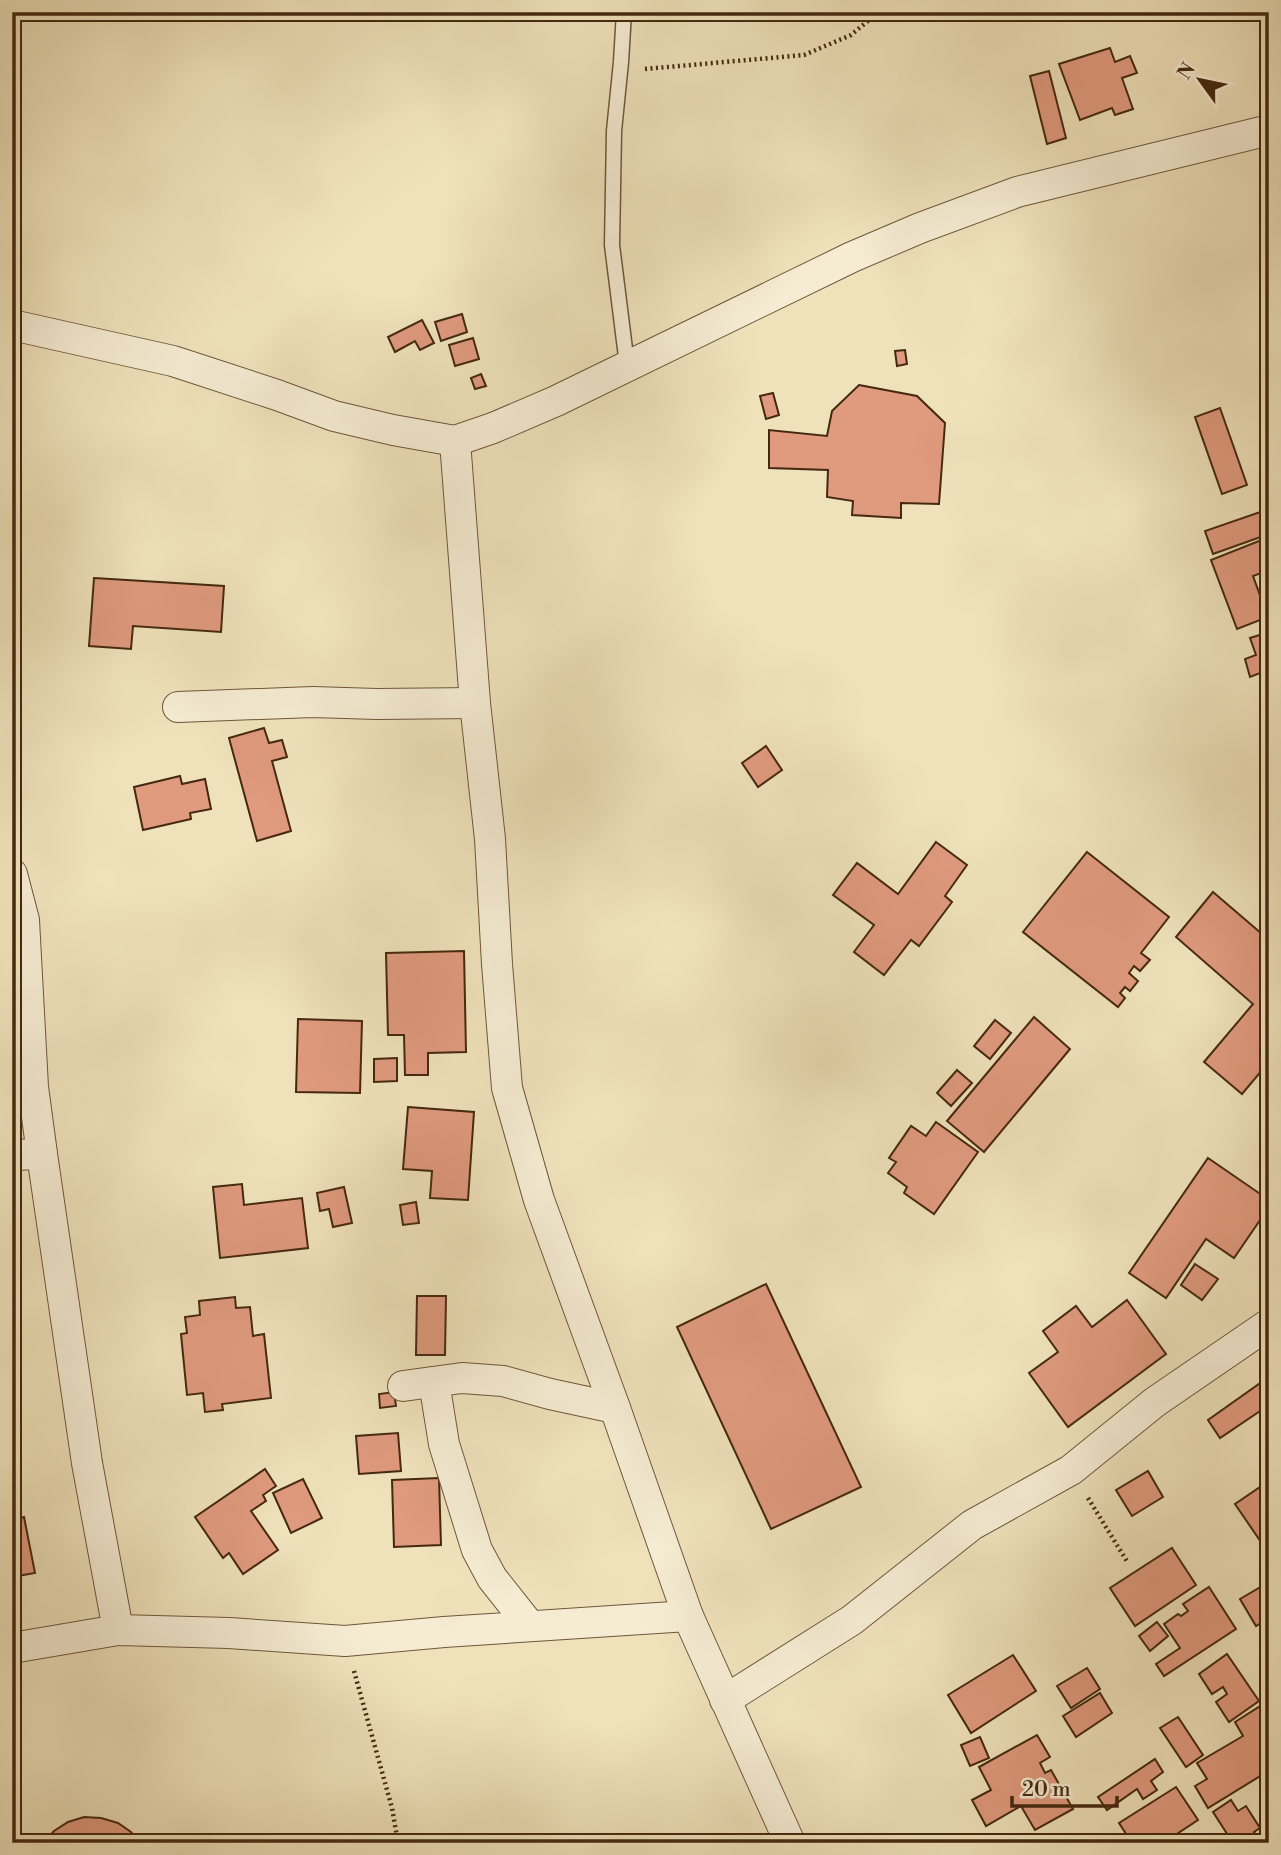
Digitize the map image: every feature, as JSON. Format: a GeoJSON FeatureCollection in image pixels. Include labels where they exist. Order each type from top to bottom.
{"type":"FeatureCollection","features":[{"type":"Feature","properties":{"kind":"street"},"geometry":{"type":"LineString","coordinates":[[12,325],[173,361],[334,416],[455,441],[544,406],[852,257],[920,228],[1030,188],[1269,130]]}},
{"type":"Feature","properties":{"kind":"street"},"geometry":{"type":"LineString","coordinates":[[455,441],[475,703],[490,839],[507,1088],[539,1200],[688,1616],[790,1843]]}},
{"type":"Feature","properties":{"kind":"street"},"geometry":{"type":"LineString","coordinates":[[178,707],[313,702],[475,703]]}},
{"type":"Feature","properties":{"kind":"street"},"geometry":{"type":"LineString","coordinates":[[12,874],[24,920],[33,1087],[42,1154],[87,1463],[118,1630]]}},
{"type":"Feature","properties":{"kind":"street"},"geometry":{"type":"LineString","coordinates":[[12,1155],[42,1154]]}},
{"type":"Feature","properties":{"kind":"street"},"geometry":{"type":"LineString","coordinates":[[725,1700],[852,1620],[972,1525],[1071,1470],[1155,1402],[1269,1324]]}},
{"type":"Feature","properties":{"kind":"street"},"geometry":{"type":"LineString","coordinates":[[403,1386],[462,1378],[503,1381],[615,1408]]}},
{"type":"Feature","properties":{"kind":"street"},"geometry":{"type":"LineString","coordinates":[[434,1382],[444,1444],[477,1550],[492,1578],[530,1626]]}},
{"type":"Feature","properties":{"kind":"street"},"geometry":{"type":"LineString","coordinates":[[12,1648],[118,1630],[229,1633],[345,1641],[688,1616]]}},
{"type":"Feature","properties":{"kind":"lane"},"geometry":{"type":"LineString","coordinates":[[624,12],[614,131],[612,245],[627,365]]}},
{"type":"Feature","properties":{"kind":"path"},"geometry":{"type":"LineString","coordinates":[[620,73],[804,55],[851,35],[878,12]]}},
{"type":"Feature","properties":{"kind":"path"},"geometry":{"type":"LineString","coordinates":[[1071,1470],[1128,1563]]}},
{"type":"Feature","properties":{"kind":"path"},"geometry":{"type":"LineString","coordinates":[[345,1641],[392,1808],[398,1843]]}},
{"type":"Feature","properties":{"kind":"building"},"geometry":{"type":"Polygon","coordinates":[[[1110,48],[1115,62],[1130,56],[1137,73],[1122,78],[1133,109],[1115,115],[1112,108],[1080,120],[1059,64],[1110,48]]]}},
{"type":"Feature","properties":{"kind":"building"},"geometry":{"type":"Polygon","coordinates":[[[1049,71],[1066,138],[1047,144],[1030,76],[1049,71]]]}},
{"type":"Feature","properties":{"kind":"building"},"geometry":{"type":"Polygon","coordinates":[[[462,314],[467,332],[441,341],[435,322],[462,314]]]}},
{"type":"Feature","properties":{"kind":"building"},"geometry":{"type":"Polygon","coordinates":[[[422,320],[434,343],[420,350],[415,341],[395,352],[388,337],[422,320]]]}},
{"type":"Feature","properties":{"kind":"building"},"geometry":{"type":"Polygon","coordinates":[[[473,338],[479,359],[455,366],[449,345],[473,338]]]}},
{"type":"Feature","properties":{"kind":"building"},"geometry":{"type":"Polygon","coordinates":[[[905,350],[907,364],[897,366],[895,351],[905,350]]]}},
{"type":"Feature","properties":{"kind":"building"},"geometry":{"type":"Polygon","coordinates":[[[481,374],[486,386],[475,389],[471,378],[481,374]]]}},
{"type":"Feature","properties":{"kind":"building"},"geometry":{"type":"Polygon","coordinates":[[[859,385],[917,396],[945,423],[939,504],[901,503],[901,518],[852,515],[853,501],[827,497],[828,470],[769,468],[769,430],[827,436],[832,411],[859,385]]]}},
{"type":"Feature","properties":{"kind":"building"},"geometry":{"type":"Polygon","coordinates":[[[773,393],[779,415],[766,419],[760,396],[773,393]]]}},
{"type":"Feature","properties":{"kind":"building"},"geometry":{"type":"Polygon","coordinates":[[[1220,408],[1247,485],[1222,494],[1195,417],[1220,408]]]}},
{"type":"Feature","properties":{"kind":"building"},"geometry":{"type":"Polygon","coordinates":[[[1269,509],[1269,534],[1213,554],[1205,531],[1269,509]]]}},
{"type":"Feature","properties":{"kind":"building"},"geometry":{"type":"Polygon","coordinates":[[[1269,537],[1269,570],[1253,576],[1268,617],[1237,629],[1211,560],[1269,537]]]}},
{"type":"Feature","properties":{"kind":"building"},"geometry":{"type":"Polygon","coordinates":[[[94,578],[224,586],[221,632],[133,626],[131,649],[89,646],[94,578]]]}},
{"type":"Feature","properties":{"kind":"building"},"geometry":{"type":"Polygon","coordinates":[[[1269,632],[1269,700],[1260,673],[1250,677],[1245,659],[1256,655],[1250,638],[1269,632]]]}},
{"type":"Feature","properties":{"kind":"building"},"geometry":{"type":"Polygon","coordinates":[[[264,728],[269,743],[282,740],[287,757],[272,761],[291,831],[257,841],[229,738],[264,728]]]}},
{"type":"Feature","properties":{"kind":"building"},"geometry":{"type":"Polygon","coordinates":[[[766,746],[782,770],[758,787],[742,763],[766,746]]]}},
{"type":"Feature","properties":{"kind":"building"},"geometry":{"type":"Polygon","coordinates":[[[180,776],[182,784],[205,779],[211,809],[190,813],[191,819],[143,830],[134,787],[180,776]]]}},
{"type":"Feature","properties":{"kind":"building"},"geometry":{"type":"Polygon","coordinates":[[[936,842],[967,865],[945,896],[952,902],[919,946],[911,940],[884,975],[854,952],[874,925],[833,895],[857,863],[898,894],[936,842]]]}},
{"type":"Feature","properties":{"kind":"building"},"geometry":{"type":"Polygon","coordinates":[[[1087,852],[1169,917],[1141,953],[1150,960],[1140,971],[1134,966],[1129,973],[1138,981],[1130,991],[1125,987],[1120,993],[1125,998],[1118,1007],[1023,932],[1087,852]]]}},
{"type":"Feature","properties":{"kind":"building"},"geometry":{"type":"Polygon","coordinates":[[[1213,892],[1269,940],[1269,1025],[1263,1031],[1269,1036],[1269,1062],[1242,1094],[1204,1062],[1253,1004],[1176,937],[1213,892]]]}},
{"type":"Feature","properties":{"kind":"building"},"geometry":{"type":"Polygon","coordinates":[[[464,951],[466,1052],[428,1053],[428,1075],[405,1075],[404,1035],[388,1035],[386,953],[464,951]]]}},
{"type":"Feature","properties":{"kind":"building"},"geometry":{"type":"Polygon","coordinates":[[[1034,1017],[1070,1049],[984,1152],[947,1121],[1034,1017]]]}},
{"type":"Feature","properties":{"kind":"building"},"geometry":{"type":"Polygon","coordinates":[[[298,1019],[362,1021],[360,1093],[296,1092],[298,1019]]]}},
{"type":"Feature","properties":{"kind":"building"},"geometry":{"type":"Polygon","coordinates":[[[995,1020],[1011,1033],[990,1059],[974,1046],[995,1020]]]}},
{"type":"Feature","properties":{"kind":"building"},"geometry":{"type":"Polygon","coordinates":[[[397,1058],[397,1081],[374,1082],[374,1059],[397,1058]]]}},
{"type":"Feature","properties":{"kind":"building"},"geometry":{"type":"Polygon","coordinates":[[[957,1070],[972,1083],[951,1106],[937,1093],[957,1070]]]}},
{"type":"Feature","properties":{"kind":"building"},"geometry":{"type":"Polygon","coordinates":[[[408,1107],[474,1112],[468,1200],[430,1198],[432,1171],[403,1169],[408,1107]]]}},
{"type":"Feature","properties":{"kind":"building"},"geometry":{"type":"Polygon","coordinates":[[[936,1122],[978,1152],[934,1214],[904,1193],[907,1187],[888,1173],[896,1162],[889,1158],[911,1126],[926,1136],[936,1122]]]}},
{"type":"Feature","properties":{"kind":"building"},"geometry":{"type":"Polygon","coordinates":[[[1208,1158],[1269,1200],[1269,1207],[1234,1258],[1206,1239],[1166,1298],[1129,1273],[1208,1158]]]}},
{"type":"Feature","properties":{"kind":"building"},"geometry":{"type":"Polygon","coordinates":[[[242,1184],[244,1205],[302,1198],[308,1248],[220,1258],[213,1187],[242,1184]]]}},
{"type":"Feature","properties":{"kind":"building"},"geometry":{"type":"Polygon","coordinates":[[[344,1187],[352,1223],[333,1227],[329,1209],[320,1211],[317,1193],[344,1187]]]}},
{"type":"Feature","properties":{"kind":"building"},"geometry":{"type":"Polygon","coordinates":[[[416,1202],[419,1223],[403,1225],[400,1205],[416,1202]]]}},
{"type":"Feature","properties":{"kind":"building"},"geometry":{"type":"Polygon","coordinates":[[[1195,1264],[1218,1279],[1202,1300],[1181,1285],[1195,1264]]]}},
{"type":"Feature","properties":{"kind":"building"},"geometry":{"type":"Polygon","coordinates":[[[766,1284],[861,1487],[771,1529],[677,1327],[766,1284]]]}},
{"type":"Feature","properties":{"kind":"building"},"geometry":{"type":"Polygon","coordinates":[[[417,1296],[446,1296],[445,1355],[416,1355],[417,1296]]]}},
{"type":"Feature","properties":{"kind":"building"},"geometry":{"type":"Polygon","coordinates":[[[235,1297],[236,1308],[250,1307],[253,1336],[264,1334],[271,1398],[222,1404],[223,1410],[205,1412],[203,1393],[187,1395],[181,1334],[187,1333],[185,1317],[200,1315],[199,1301],[235,1297]]]}},
{"type":"Feature","properties":{"kind":"building"},"geometry":{"type":"Polygon","coordinates":[[[1127,1300],[1166,1354],[1068,1427],[1029,1373],[1058,1352],[1043,1331],[1076,1306],[1092,1327],[1127,1300]]]}},
{"type":"Feature","properties":{"kind":"building"},"geometry":{"type":"Polygon","coordinates":[[[1266,1379],[1269,1383],[1269,1405],[1220,1438],[1208,1420],[1266,1379]]]}},
{"type":"Feature","properties":{"kind":"building"},"geometry":{"type":"Polygon","coordinates":[[[394,1392],[396,1406],[380,1408],[379,1394],[394,1392]]]}},
{"type":"Feature","properties":{"kind":"building"},"geometry":{"type":"Polygon","coordinates":[[[398,1433],[401,1471],[359,1474],[356,1436],[398,1433]]]}},
{"type":"Feature","properties":{"kind":"building"},"geometry":{"type":"Polygon","coordinates":[[[265,1469],[276,1486],[263,1495],[266,1501],[251,1511],[278,1550],[243,1574],[229,1553],[223,1558],[195,1517],[265,1469]]]}},
{"type":"Feature","properties":{"kind":"building"},"geometry":{"type":"Polygon","coordinates":[[[1148,1471],[1163,1497],[1132,1516],[1116,1490],[1148,1471]]]}},
{"type":"Feature","properties":{"kind":"building"},"geometry":{"type":"Polygon","coordinates":[[[439,1478],[441,1545],[394,1547],[392,1480],[439,1478]]]}},
{"type":"Feature","properties":{"kind":"building"},"geometry":{"type":"Polygon","coordinates":[[[303,1479],[322,1518],[291,1533],[273,1493],[303,1479]]]}},
{"type":"Feature","properties":{"kind":"building"},"geometry":{"type":"Polygon","coordinates":[[[1269,1481],[1269,1540],[1263,1545],[1235,1504],[1269,1481]]]}},
{"type":"Feature","properties":{"kind":"building"},"geometry":{"type":"Polygon","coordinates":[[[24,1517],[35,1573],[12,1577],[12,1520],[24,1517]]]}},
{"type":"Feature","properties":{"kind":"building"},"geometry":{"type":"Polygon","coordinates":[[[1172,1548],[1196,1585],[1135,1626],[1110,1588],[1172,1548]]]}},
{"type":"Feature","properties":{"kind":"building"},"geometry":{"type":"Polygon","coordinates":[[[1269,1582],[1269,1618],[1256,1626],[1240,1599],[1269,1582]]]}},
{"type":"Feature","properties":{"kind":"building"},"geometry":{"type":"Polygon","coordinates":[[[1209,1587],[1236,1629],[1164,1676],[1156,1664],[1180,1648],[1164,1624],[1178,1614],[1181,1616],[1188,1611],[1183,1604],[1209,1587]]]}},
{"type":"Feature","properties":{"kind":"building"},"geometry":{"type":"Polygon","coordinates":[[[1157,1622],[1168,1636],[1150,1651],[1139,1636],[1157,1622]]]}},
{"type":"Feature","properties":{"kind":"building"},"geometry":{"type":"Polygon","coordinates":[[[1227,1654],[1259,1701],[1229,1722],[1216,1702],[1227,1694],[1223,1687],[1212,1694],[1199,1674],[1227,1654]]]}},
{"type":"Feature","properties":{"kind":"building"},"geometry":{"type":"Polygon","coordinates":[[[1013,1655],[1036,1691],[971,1733],[948,1695],[1013,1655]]]}},
{"type":"Feature","properties":{"kind":"building"},"geometry":{"type":"Polygon","coordinates":[[[1087,1668],[1100,1689],[1071,1708],[1057,1686],[1087,1668]]]}},
{"type":"Feature","properties":{"kind":"building"},"geometry":{"type":"Polygon","coordinates":[[[1100,1693],[1112,1713],[1076,1737],[1063,1716],[1100,1693]]]}},
{"type":"Feature","properties":{"kind":"building"},"geometry":{"type":"Polygon","coordinates":[[[1262,1705],[1269,1716],[1269,1783],[1267,1784],[1262,1775],[1208,1808],[1195,1786],[1207,1779],[1197,1763],[1243,1736],[1235,1722],[1262,1705]]]}},
{"type":"Feature","properties":{"kind":"building"},"geometry":{"type":"Polygon","coordinates":[[[1178,1717],[1203,1755],[1186,1767],[1160,1728],[1178,1717]]]}},
{"type":"Feature","properties":{"kind":"building"},"geometry":{"type":"Polygon","coordinates":[[[1037,1735],[1050,1757],[1040,1763],[1045,1773],[1051,1770],[1073,1809],[1035,1830],[1021,1806],[986,1826],[972,1800],[991,1790],[979,1767],[1037,1735]]]}},
{"type":"Feature","properties":{"kind":"building"},"geometry":{"type":"Polygon","coordinates":[[[980,1737],[989,1758],[970,1766],[961,1745],[980,1737]]]}},
{"type":"Feature","properties":{"kind":"building"},"geometry":{"type":"Polygon","coordinates":[[[1155,1759],[1163,1772],[1151,1781],[1157,1790],[1143,1799],[1137,1789],[1107,1810],[1098,1797],[1155,1759]]]}},
{"type":"Feature","properties":{"kind":"building"},"geometry":{"type":"Polygon","coordinates":[[[1176,1787],[1198,1820],[1163,1843],[1132,1843],[1119,1823],[1176,1787]]]}},
{"type":"Feature","properties":{"kind":"building"},"geometry":{"type":"Polygon","coordinates":[[[1231,1800],[1238,1811],[1246,1806],[1260,1828],[1254,1832],[1261,1843],[1233,1843],[1213,1812],[1231,1800]]]}},
{"type":"Feature","properties":{"kind":"building"},"geometry":{"type":"Polygon","coordinates":[[[84,1817],[118,1823],[140,1843],[43,1843],[54,1831],[68,1822],[84,1817]]]}},
{"type":"Feature","properties":{"kind":"building"},"geometry":{"type":"Polygon","coordinates":[[[931,1834],[934,1843],[910,1843],[931,1834]]]}}]}
